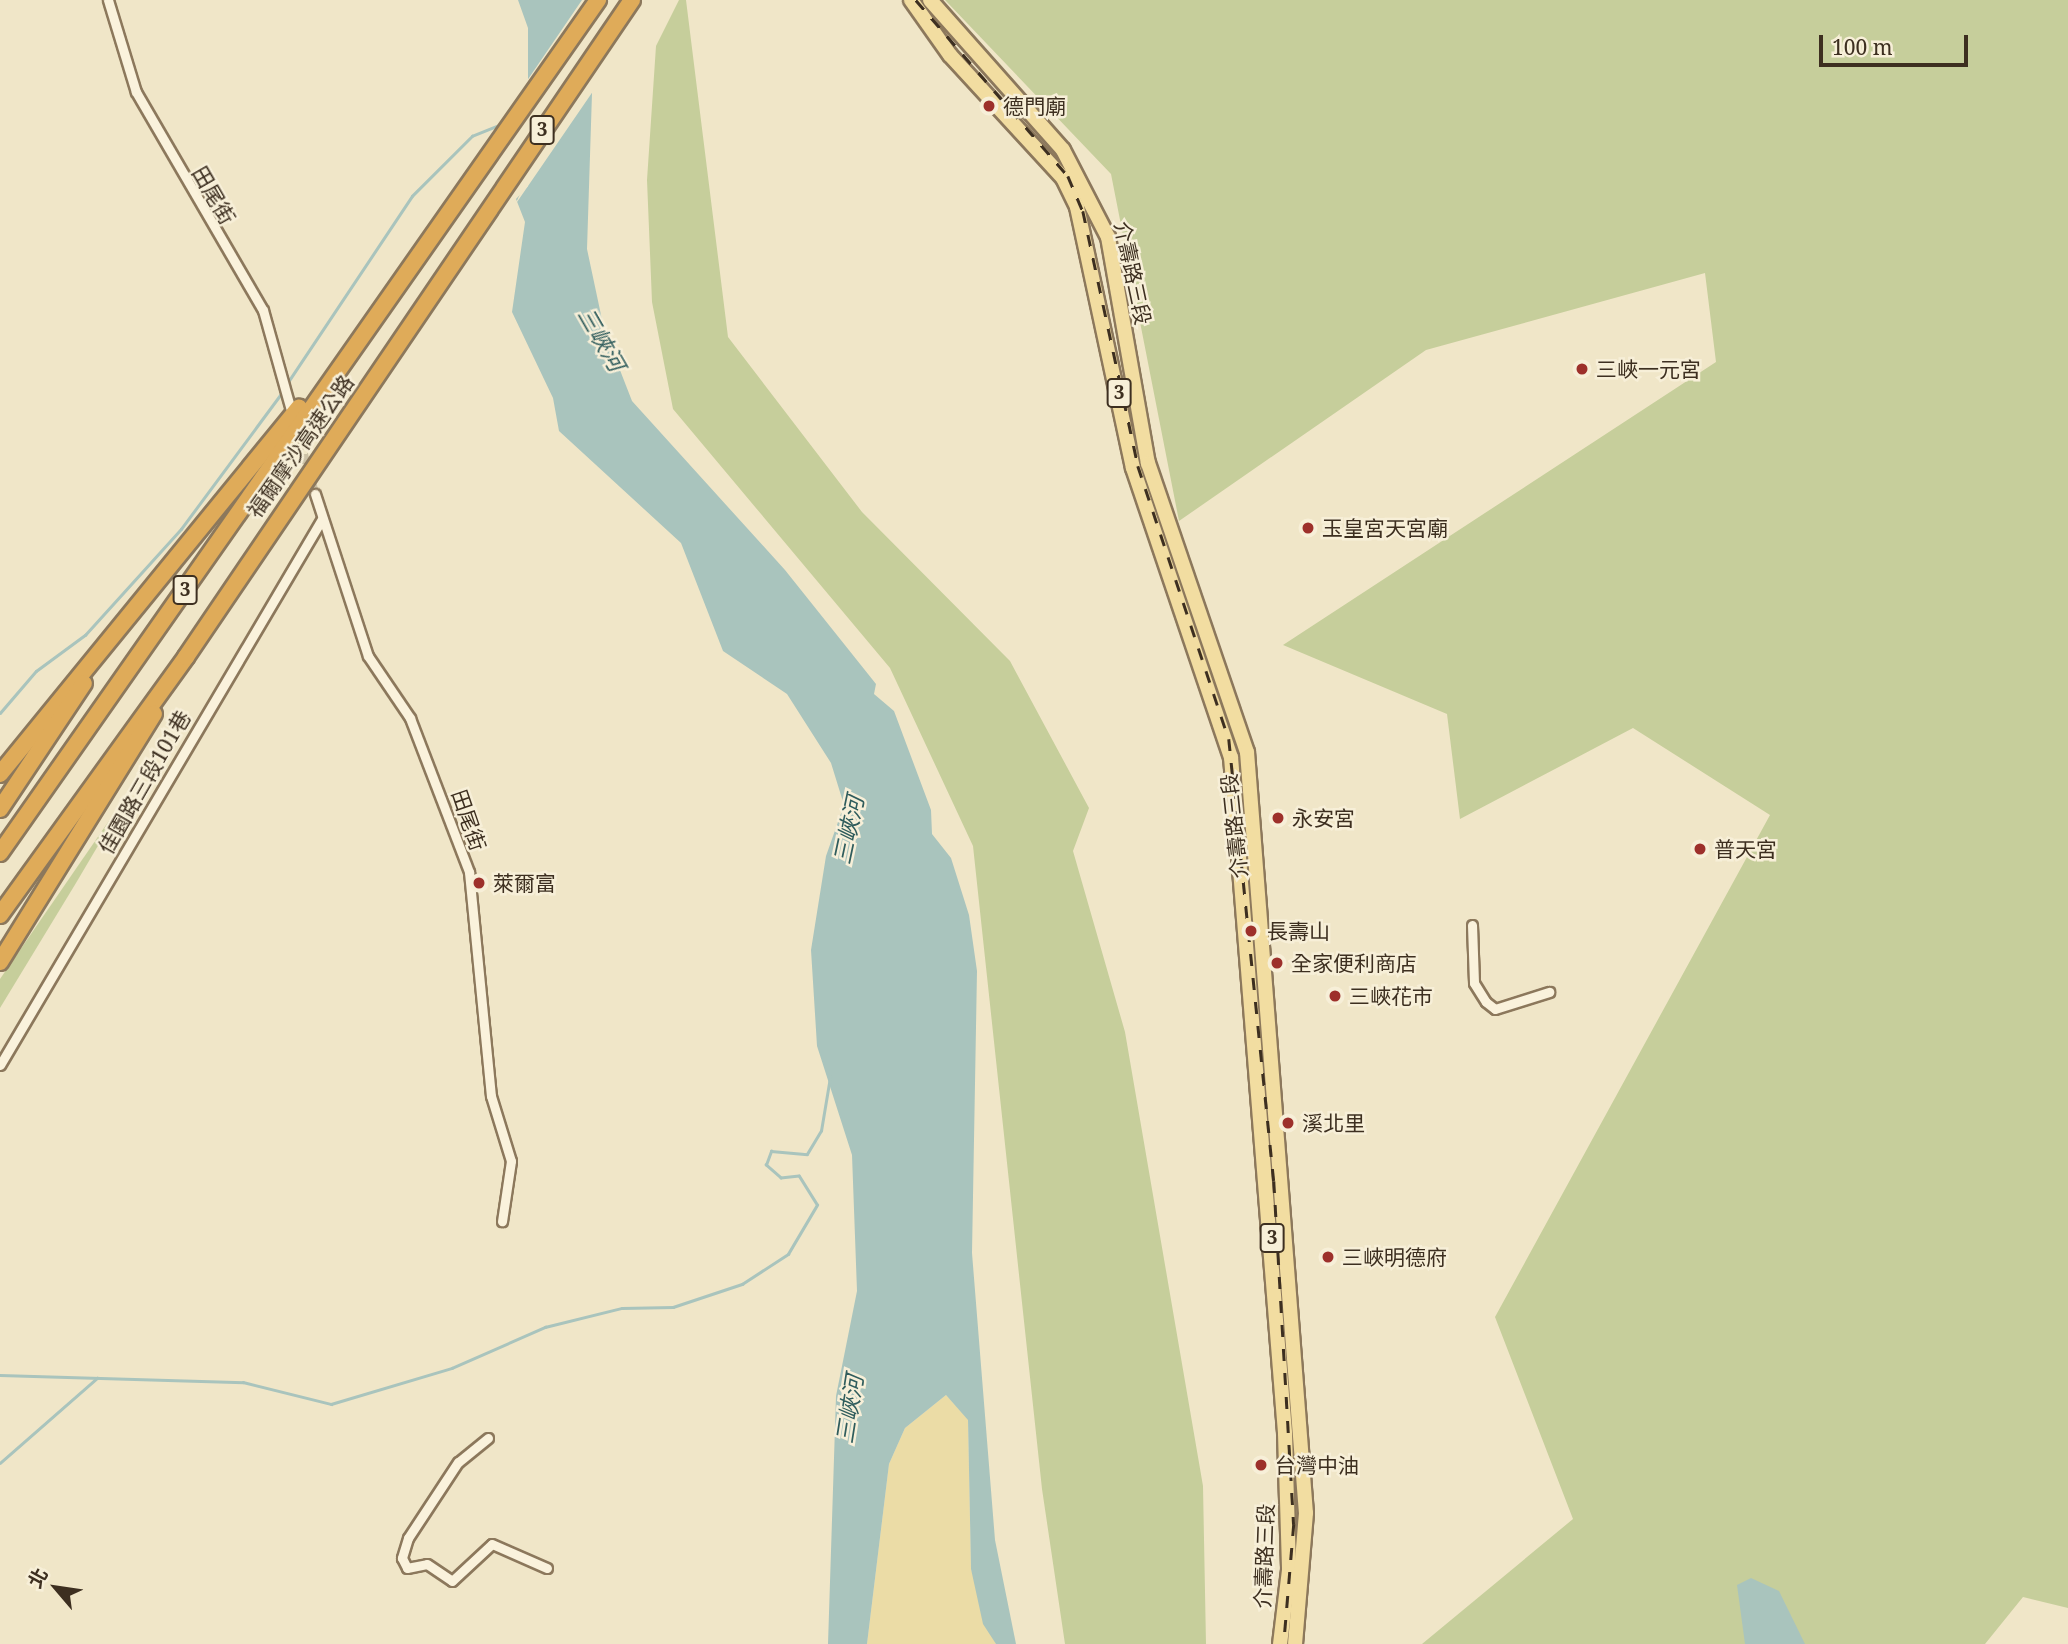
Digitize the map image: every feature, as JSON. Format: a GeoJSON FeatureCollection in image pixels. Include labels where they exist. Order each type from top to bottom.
{"type":"FeatureCollection","features":[{"type":"Feature","properties":{"kind":"highway","name":"福爾摩沙高速公路"},"geometry":{"type":"LineString","coordinates":[[0,853],[367,325],[451,212],[598,0]]}},
{"type":"Feature","properties":{"kind":"highway","name":"福爾摩沙高速公路"},"geometry":{"type":"LineString","coordinates":[[0,915],[186,657],[451,261],[632,0]]}},
{"type":"Feature","properties":{"kind":"highway"},"geometry":{"type":"LineString","coordinates":[[0,774],[367,325]]}},
{"type":"Feature","properties":{"kind":"highway"},"geometry":{"type":"LineString","coordinates":[[0,810],[139,603]]}},
{"type":"Feature","properties":{"kind":"highway"},"geometry":{"type":"LineString","coordinates":[[0,962],[121,774],[186,657]]}},
{"type":"Feature","properties":{"kind":"main road","name":"介壽路三段"},"geometry":{"type":"LineString","coordinates":[[911,0],[950,55],[1063,177],[1077,207],[1133,468],[1231,757],[1285,1433],[1289,1570],[1280,1644]]}},
{"type":"Feature","properties":{"kind":"main road","name":"介壽路三段"},"geometry":{"type":"LineString","coordinates":[[930,0],[1063,150],[1108,237],[1148,463],[1247,752],[1306,1513],[1295,1644]]}},
{"type":"Feature","properties":{"kind":"street","name":"田尾街"},"geometry":{"type":"LineString","coordinates":[[108,0],[136,92],[263,310],[290,407]]}},
{"type":"Feature","properties":{"kind":"street","name":"田尾街"},"geometry":{"type":"LineString","coordinates":[[315,494],[368,656],[410,718],[469,873],[491,1096],[511,1161],[502,1221]]}},
{"type":"Feature","properties":{"kind":"street","name":"佳園路三段101巷"},"geometry":{"type":"LineString","coordinates":[[0,1065],[323,519]]}},
{"type":"Feature","properties":{"kind":"street"},"geometry":{"type":"LineString","coordinates":[[1472,925],[1474,983],[1486,1002],[1496,1009],[1549,992]]}},
{"type":"Feature","properties":{"kind":"street"},"geometry":{"type":"LineString","coordinates":[[488,1438],[458,1462],[408,1538],[402,1558],[407,1568],[427,1564],[452,1581],[492,1544],[547,1568]]}},
{"type":"Feature","properties":{"kind":"green space"},"geometry":{"type":"Polygon","coordinates":[[[679,0],[686,0],[728,337],[862,512],[1010,661],[1089,808],[1073,851],[1125,1032],[1203,1486],[1206,1644],[1065,1644],[1042,1489],[973,846],[890,668],[673,409],[652,302],[647,180],[656,46],[679,0]]]}},
{"type":"Feature","properties":{"kind":"green space"},"geometry":{"type":"Polygon","coordinates":[[[945,0],[2068,0],[2068,1608],[2023,1597],[1985,1644],[1422,1644],[1573,1519],[1495,1317],[1770,815],[1633,728],[1460,819],[1447,714],[1283,645],[1716,362],[1705,273],[1426,350],[1179,521],[1111,174],[945,0]]]}},
{"type":"Feature","properties":{"kind":"green space"},"geometry":{"type":"Polygon","coordinates":[[[135,783],[76,883],[0,1008],[0,979],[135,783]]]}},
{"type":"Feature","properties":{"kind":"sand"},"geometry":{"type":"Polygon","coordinates":[[[946,1395],[968,1419],[971,1569],[996,1644],[867,1644],[889,1464],[905,1428],[946,1395]]]}},
{"type":"Feature","properties":{"kind":"water","name":"三峽河"},"geometry":{"type":"Polygon","coordinates":[[[518,0],[595,0],[587,249],[604,329],[632,401],[785,570],[876,684],[874,694],[894,711],[931,810],[932,834],[951,858],[969,915],[977,971],[972,1253],[995,1540],[1016,1644],[996,1644],[983,1624],[971,1569],[968,1420],[946,1395],[905,1428],[889,1464],[867,1644],[828,1644],[836,1396],[857,1291],[852,1155],[817,1046],[811,950],[826,856],[844,805],[831,763],[787,694],[723,651],[681,543],[559,431],[553,398],[512,312],[525,222],[516,199],[528,186],[528,28],[518,0]]]}},
{"type":"Feature","properties":{"kind":"water"},"geometry":{"type":"Polygon","coordinates":[[[1751,1578],[1779,1591],[1805,1644],[1745,1644],[1737,1585],[1751,1578]]]}},
{"type":"Feature","properties":{"kind":"pier"},"geometry":{"type":"Polygon","coordinates":[[[582,0],[599,0],[598,84],[515,205],[524,185],[522,88],[582,0]]]}},
{"type":"Feature","properties":{"kind":"waterway"},"geometry":{"type":"LineString","coordinates":[[286,385],[412,196],[472,136],[504,123]]}},
{"type":"Feature","properties":{"kind":"waterway"},"geometry":{"type":"LineString","coordinates":[[0,713],[36,671],[85,635],[181,529],[283,391]]}},
{"type":"Feature","properties":{"kind":"waterway"},"geometry":{"type":"LineString","coordinates":[[0,1375],[243,1382],[331,1404],[452,1368],[545,1327],[622,1308],[673,1307],[742,1284],[788,1254],[817,1205],[799,1176],[781,1178],[766,1165],[771,1151],[807,1154],[821,1131],[830,1077]]}},
{"type":"Feature","properties":{"kind":"waterway"},"geometry":{"type":"LineString","coordinates":[[0,1463],[97,1378]]}},
{"type":"Feature","properties":{"kind":"tunnel"},"geometry":{"type":"LineString","coordinates":[[296,428],[315,494]]}},
{"type":"Feature","properties":{"kind":"railway"},"geometry":{"type":"LineString","coordinates":[[916,0],[1068,176],[1083,211],[1138,466],[1229,739],[1274,1181],[1294,1524],[1284,1644]]}},
{"type":"Feature","properties":{"kind":"place","name":"德門廟"},"geometry":{"type":"Point","coordinates":[989,106]}},
{"type":"Feature","properties":{"kind":"place","name":"三峽一元宮"},"geometry":{"type":"Point","coordinates":[1582,369]}},
{"type":"Feature","properties":{"kind":"place","name":"玉皇宮天宮廟"},"geometry":{"type":"Point","coordinates":[1308,528]}},
{"type":"Feature","properties":{"kind":"place","name":"永安宮"},"geometry":{"type":"Point","coordinates":[1278,818]}},
{"type":"Feature","properties":{"kind":"place","name":"普天宮"},"geometry":{"type":"Point","coordinates":[1700,849]}},
{"type":"Feature","properties":{"kind":"place","name":"萊爾富"},"geometry":{"type":"Point","coordinates":[479,883]}},
{"type":"Feature","properties":{"kind":"place","name":"長壽山"},"geometry":{"type":"Point","coordinates":[1251,931]}},
{"type":"Feature","properties":{"kind":"place","name":"全家便利商店"},"geometry":{"type":"Point","coordinates":[1277,963]}},
{"type":"Feature","properties":{"kind":"place","name":"三峽花市"},"geometry":{"type":"Point","coordinates":[1335,996]}},
{"type":"Feature","properties":{"kind":"place","name":"溪北里"},"geometry":{"type":"Point","coordinates":[1288,1123]}},
{"type":"Feature","properties":{"kind":"place","name":"三峽明德府"},"geometry":{"type":"Point","coordinates":[1328,1257]}},
{"type":"Feature","properties":{"kind":"place","name":"台灣中油"},"geometry":{"type":"Point","coordinates":[1261,1465]}}]}
